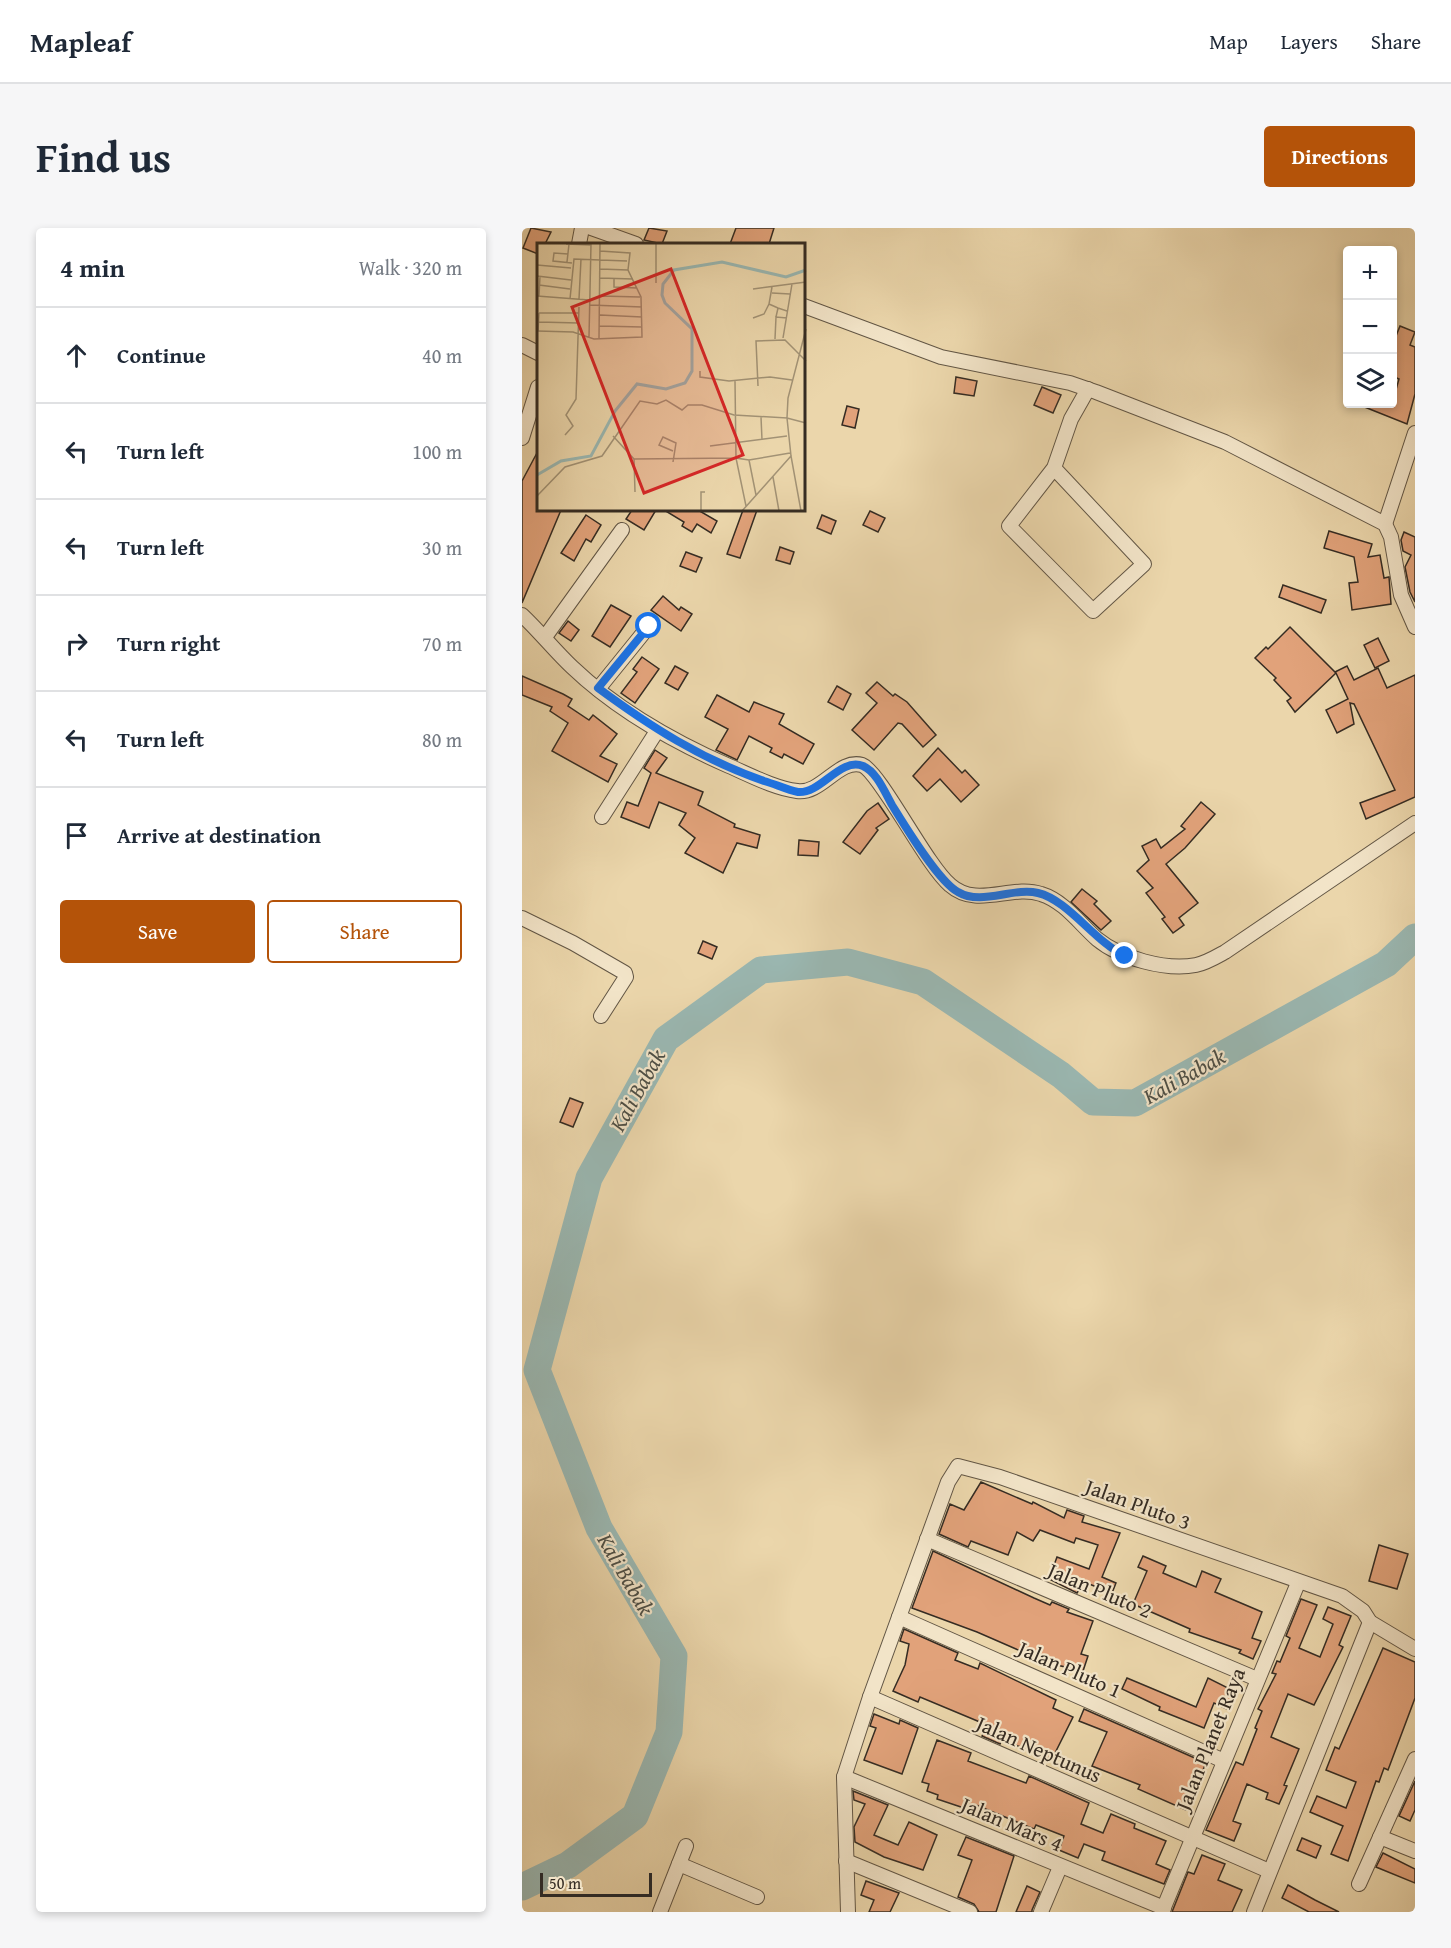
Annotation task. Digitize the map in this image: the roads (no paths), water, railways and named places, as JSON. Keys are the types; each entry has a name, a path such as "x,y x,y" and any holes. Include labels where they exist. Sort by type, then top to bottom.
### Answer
{"street":[{"path":"579,243 582,228"},
{"path":"591,228 633,243"},
{"path":"806,307 941,357 1070,383 1088,389 1225,442 1385,524 1391,537 1401,595 1415,627"},
{"path":"522,345 537,352"},
{"path":"1054,468 1144,564 1093,611 1009,526 1054,468 1071,418 1088,389"},
{"path":"522,438 537,390"},
{"path":"1385,524 1415,433"},
{"path":"545,636 622,530"},
{"path":"522,615 545,636 573,668 657,731 686,747 751,776 798,792 815,788 853,764 861,765 877,778 925,854 947,883 958,892 970,896 1028,891 1042,894 1054,900 1110,949 1125,956 1167,965 1194,966 1225,952 1415,823"},
{"path":"598,688 649,626"},
{"path":"602,817 657,731"},
{"path":"522,918 573,942 625,973 626,977 601,1016"},
{"name":"Jalan Pluto 3","path":"927,1539 954,1469 964,1467 1000,1477 1298,1583 1342,1596 1363,1611 1370,1622 1415,1649"},
{"path":"848,1912 844,1777 927,1539"},
{"name":"Jalan Pluto 2","path":"927,1539 1257,1679"},
{"name":"Jalan Planet Raya","path":"1163,1910 1298,1583"},
{"name":"Jalan Pluto 1","path":"899,1617 1224,1761"},
{"path":"1254,1912 1370,1622"},
{"name":"Jalan Neptunus","path":"870,1697 1191,1839 1269,1871"},
{"path":"1359,1884 1414,1765"},
{"name":"Jalan Mars 4","path":"844,1777 1163,1910"},
{"path":"1380,1837 1415,1851"},
{"path":"660,1912 686,1846"},
{"path":"846,1862 970,1912"},
{"path":"680,1864 757,1897"},
{"path":"1041,1912 1060,1867"}],"waterway":[{"name":"Kali Babak","path":"522,1887 568,1865 635,1816 669,1732 674,1656 599,1528 537,1370 589,1178 666,1039 761,970 848,962 923,982 1061,1075 1093,1102 1135,1103 1386,964 1415,937"}]}
